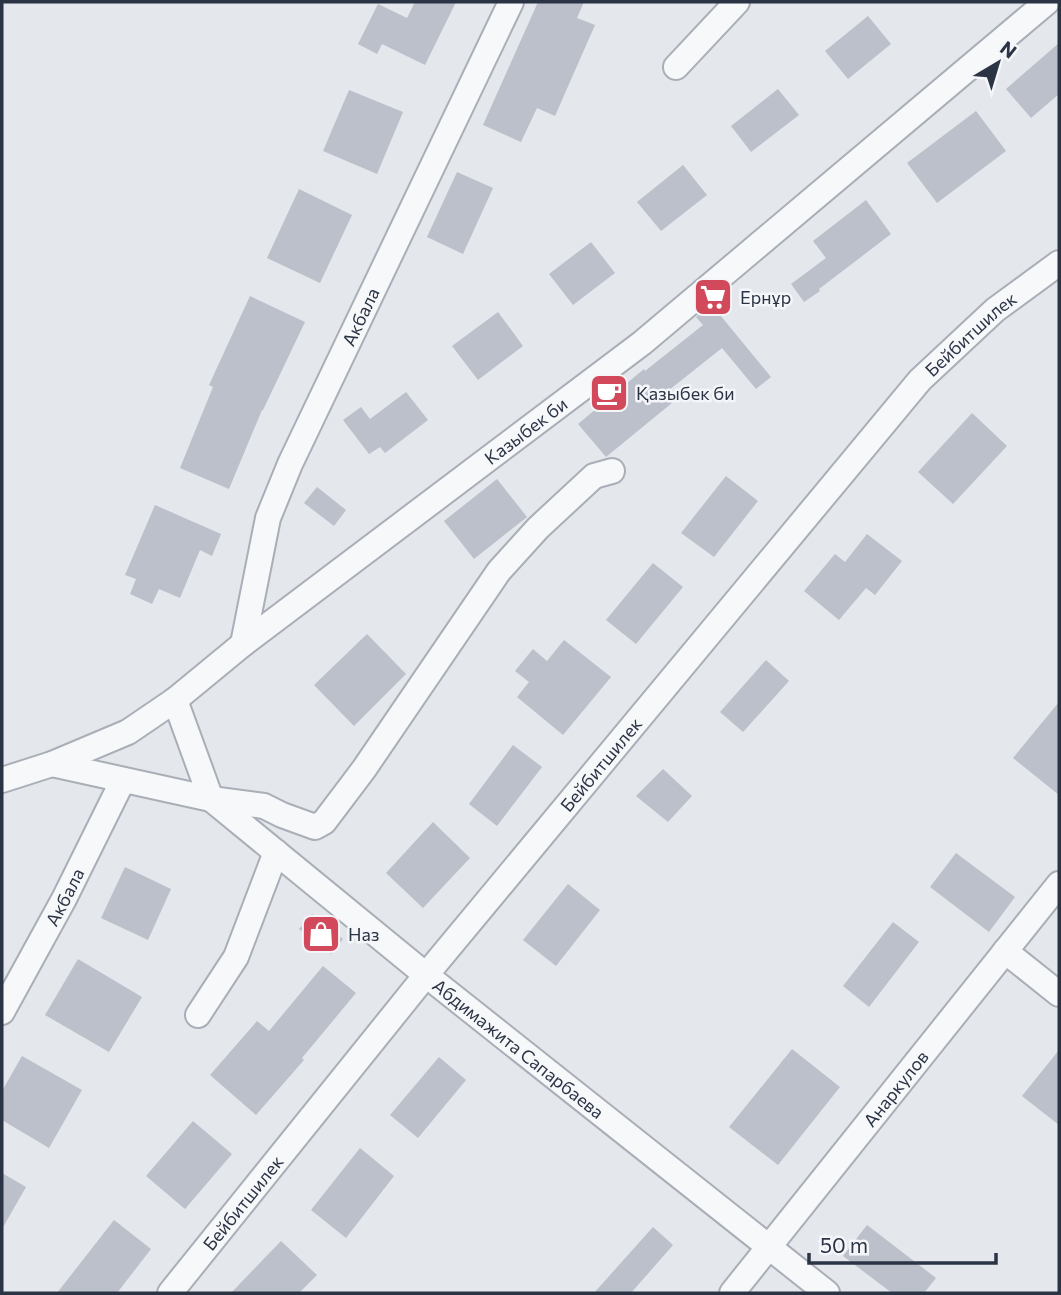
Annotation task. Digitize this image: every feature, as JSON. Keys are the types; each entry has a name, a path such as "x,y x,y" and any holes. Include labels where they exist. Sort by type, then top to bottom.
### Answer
{"street":[{"name":"Акбала","path":"243,644 272,507 296,451 511,2"},
{"path":"676,67 737,2"},
{"name":"Казыбек би","path":"2,780 52,764 128,732 175,700 243,644 642,343 1047,2"},
{"name":"Бейбитшилек","path":"170,1293 426,975 920,380 995,310 1059,263"},
{"path":"52,764 211,799 264,806 315,827 324,822 364,769 499,571 538,528 594,476 612,471"},
{"path":"175,700 211,799"},
{"name":"Акбала","path":"2,1012 64,899 123,780"},
{"name":"Абдимажита Сапарбаева","path":"211,799 426,975 827,1293"},
{"path":"198,1015 236,957 276,852"},
{"name":"Анаркулов","path":"732,1293 1059,884"},
{"path":"1005,951 1059,994"}],"building":[{"path":"415,2 456,2 425,65 382,44 377,54 358,44 378,4 407,18"},
{"path":"538,2 584,2 577,18 595,25 555,116 537,108 521,142 483,125"},
{"path":"868,16 891,44 848,79 825,51"},
{"path":"1059,43 1059,94 1031,118 1006,89"},
{"path":"778,89 799,115 751,152 731,126"},
{"path":"349,90 403,112 377,174 323,151"},
{"path":"976,111 1006,151 937,203 907,163"},
{"path":"683,165 707,195 661,231 637,202"},
{"path":"457,172 493,188 463,254 427,237"},
{"path":"299,189 352,215 320,283 267,258"},
{"path":"866,200 891,234 804,302 791,284 826,258 813,241"},
{"path":"591,242 615,273 573,305 549,274"},
{"path":"250,296 305,322 262,410 229,489 180,468 213,387 209,385"},
{"path":"711,304 771,377 756,389 722,348 664,394 672,403 606,457 578,424 644,369 645,371 703,325 696,317"},
{"path":"498,312 523,346 478,380 452,346"},
{"path":"406,392 428,420 385,453 380,447 369,454 343,420 361,407 370,419"},
{"path":"972,413 1007,446 953,504 918,472"},
{"path":"726,476 758,501 714,557 681,533"},
{"path":"497,479 527,517 474,559 444,521"},
{"path":"317,487 346,510 334,526 304,503"},
{"path":"155,505 221,534 212,556 200,550 180,598 159,589 152,604 130,594 136,579 125,575"},
{"path":"867,534 902,561 875,595 866,588 839,620 804,591 835,554 845,562"},
{"path":"653,563 683,587 636,644 606,620"},
{"path":"367,634 406,674 354,726 314,685"},
{"path":"564,640 611,677 563,735 517,697 529,682 515,671 533,649 547,661"},
{"path":"766,660 789,681 743,732 720,712"},
{"path":"1059,702 1059,795 1013,758"},
{"path":"513,745 542,767 497,826 469,804"},
{"path":"663,769 692,796 668,822 636,796"},
{"path":"433,822 470,858 423,908 386,873"},
{"path":"956,853 1015,897 989,932 930,887"},
{"path":"125,867 171,889 148,940 101,918"},
{"path":"568,884 600,910 556,966 523,940"},
{"name":"Наз","path":"312,914 343,939 331,954 299,929"},
{"path":"893,922 919,942 869,1007 843,986"},
{"path":"78,959 142,997 109,1052 45,1015"},
{"path":"323,966 356,993 302,1058 304,1060 256,1115 210,1075 257,1021 269,1031"},
{"path":"792,1049 840,1087 778,1165 729,1127"},
{"path":"1059,1050 1059,1125 1022,1096"},
{"path":"22,1056 82,1090 49,1148 2,1120 2,1091"},
{"path":"439,1057 466,1080 418,1138 390,1115"},
{"path":"193,1121 232,1154 185,1209 146,1176"},
{"path":"360,1148 394,1176 346,1238 311,1210"},
{"path":"2,1173 26,1187 2,1229"},
{"path":"114,1220 151,1249 117,1293 57,1293"},
{"path":"867,1225 936,1278 924,1293 892,1293 843,1256"},
{"path":"653,1227 673,1245 631,1293 594,1293"},
{"path":"281,1241 317,1275 299,1293 231,1293"}],"place":[{"name":"Ернұр","path":"713,297"},
{"name":"Қазыбек би","path":"609,393"},
{"name":"Наз","path":"321,934"}]}
